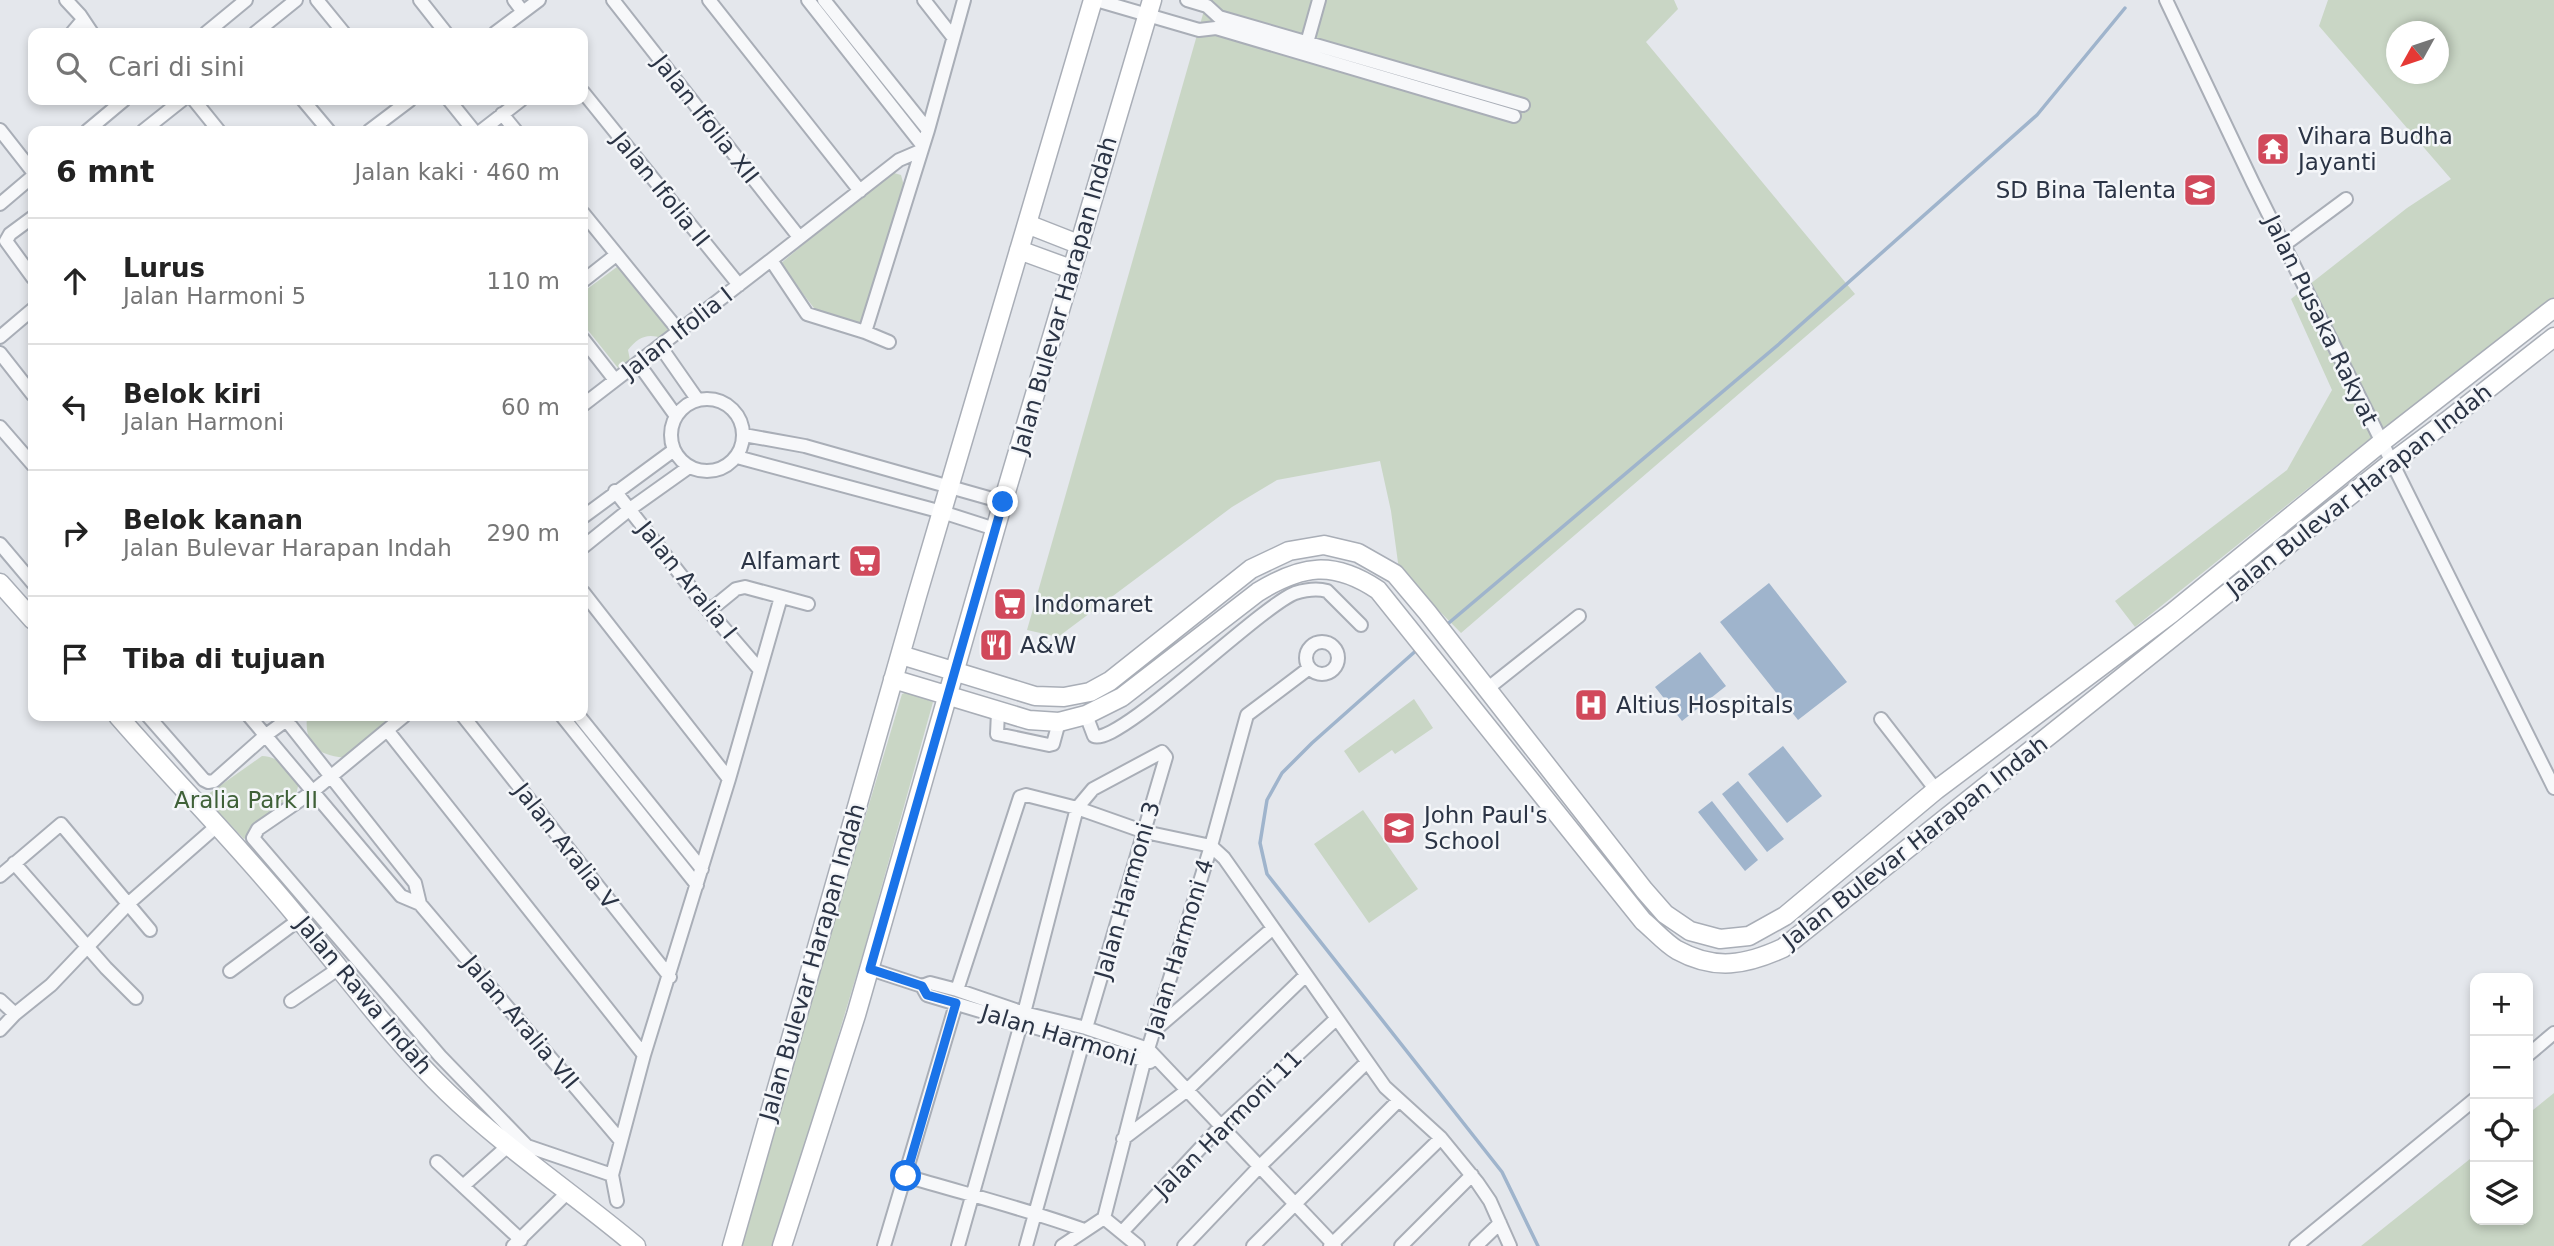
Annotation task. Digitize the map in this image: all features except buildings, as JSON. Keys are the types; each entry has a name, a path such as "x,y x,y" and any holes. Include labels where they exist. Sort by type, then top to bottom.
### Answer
{"street":[{"path":"66,0 89,28"},
{"path":"212,28 246,0"},
{"path":"261,28 296,0"},
{"path":"317,0 340,28"},
{"path":"420,0 442,28"},
{"path":"514,0 523,12"},
{"path":"502,28 538,0"},
{"name":"Jalan Ifolia XII","path":"613,0 799,237"},
{"path":"709,0 860,191"},
{"path":"808,0 922,148"},
{"path":"824,0 928,130"},
{"path":"924,0 953,37"},
{"path":"865,332 928,130 964,0"},
{"path":"1095,0 1150,8 1199,30 1218,23 1524,105"},
{"name":"Jalan Bulevar Harapan Indah","path":"732,1246 949,487 1095,0"},
{"path":"1187,0 1207,6 1218,23"},
{"path":"1306,48 1319,0"},
{"name":"Jalan Pusaka Rakyat","path":"2172,3 2284,245 2554,788"},
{"name":"Jalan Bulevar Harapan Indah","path":"782,1246 870,969 1078,244 1150,8"},
{"path":"76,28 83,20"},
{"path":"1306,48 1514,116"},
{"name":"Jalan Ifolia II","path":"588,98 739,285"},
{"path":"92,126 118,105"},
{"path":"149,126 176,105"},
{"path":"198,105 215,126"},
{"path":"307,105 325,126"},
{"path":"375,126 399,105"},
{"path":"453,105 470,126"},
{"path":"487,126 514,105"},
{"path":"502,114 512,126"},
{"path":"0,130 28,167"},
{"name":"Jalan Ifolia I","path":"588,401 899,160 922,148"},
{"path":"0,204 28,179"},
{"path":"2284,245 2346,199"},
{"path":"28,220 10,234 6,241 28,271"},
{"path":"588,220 679,331"},
{"path":"1027,224 1078,244"},
{"path":"1019,250 1071,269"},
{"path":"588,277 616,255"},
{"path":"771,260 807,314 889,342"},
{"name":"Jalan Bulevar Harapan Indah","path":"901,655 1035,696 1064,697 1090,692 1110,681 1251,569 1289,551 1324,545 1358,553 1395,574 1665,914 1690,931 1720,939 1749,936 1785,916 1936,790 2172,613 2382,442 2554,308"},
{"path":"0,337 28,313"},
{"name":"Jalan Bulevar Harapan Indah","path":"894,679 998,712 1029,720 1059,722 1086,715 1122,697 1280,578 1303,570 1327,568 1363,580 1378,590 1643,921 1676,950 1710,963 1736,964 1759,959 1783,948 2392,461 2554,337"},
{"path":"588,345 615,380"},
{"path":"660,346 697,399"},
{"path":"0,353 28,389"},
{"path":"638,363 676,416"},
{"path":"710,398 723,402 734,410 741,422 744,435 737,457 727,466 715,471 689,467 674,450 671,439 671,427 676,416 685,405 697,399 710,398"},
{"path":"0,427 28,460"},
{"path":"744,435 804,446 1003,502"},
{"path":"588,513 674,450"},
{"path":"737,457 942,512 995,529"},
{"path":"588,543 689,467"},
{"name":"Jalan Aralia I","path":"615,491 709,611 759,669"},
{"path":"0,544 28,577"},
{"path":"1323,589 1327,568"},
{"path":"0,583 28,614"},
{"path":"709,611 736,589 745,587 808,604"},
{"path":"1086,715 1094,736 1099,738 1136,717 1270,608 1298,592 1323,589 1334,596 1361,625"},
{"path":"1258,592 1270,608"},
{"path":"617,1201 612,1175 644,1055 670,977 781,597"},
{"path":"588,598 729,779"},
{"path":"1487,689 1579,616"},
{"name":"Jalan Harmoni 4","path":"1104,1218 1146,1055 1211,846 1247,715 1308,668"},
{"path":"1122,697 1136,717"},
{"path":"1881,719 1936,790"},
{"name":"Jalan Rawa Indah","path":"123,721 300,919 338,969 444,1090 636,1246"},
{"path":"152,721 208,782 214,781 283,721"},
{"name":"Jalan Aralia VII","path":"253,721 401,896 420,904 621,1140"},
{"name":"Jalan Aralia VII","path":"291,721 331,777 415,883 420,904"},
{"path":"398,721 312,792 258,829 253,838 440,1056 527,1146 612,1175"},
{"name":"Jalan Aralia V","path":"467,721 670,977"},
{"path":"566,721 697,885"},
{"path":"583,721 702,869"},
{"path":"387,730 644,1055"},
{"path":"1515,760 1531,747"},
{"name":"Jalan Harmoni 3","path":"1026,1246 1166,757 1164,752 1093,789 1077,808"},
{"path":"957,990 1018,798 1026,795 1077,808 1145,832 1211,846 1224,858 1385,1087 1441,1138 1472,1175 1490,1201 1510,1246"},
{"path":"958,1246 1022,1019 1077,808"},
{"path":"0,876 61,824 150,930"},
{"path":"0,1030 51,985 129,903 218,825"},
{"path":"14,863 106,968 136,998"},
{"path":"1621,894 1637,882"},
{"path":"230,971 300,919"},
{"path":"1155,1030 1272,929"},
{"path":"291,1001 338,969"},
{"name":"Jalan Harmoni","path":"870,969 922,986 927,995 1085,1035 1146,1055 1161,1063 1186,1091"},
{"path":"1123,1139 1186,1091 1305,976"},
{"name":"Jalan Harmoni","path":"922,986 930,982 957,990 1022,1019"},
{"path":"0,1000 16,1014"},
{"path":"884,1246 956,1003"},
{"name":"Jalan Harmoni 11","path":"1123,1231 1221,1126 1336,1019"},
{"path":"2533,1051 2554,1033"},
{"path":"1184,1246 1260,1166 1367,1062"},
{"path":"1186,1091 1333,1245 1441,1138"},
{"path":"1253,1246 1398,1101"},
{"path":"2295,1246 2470,1103"},
{"path":"463,1186 509,1145"},
{"path":"438,1162 517,1243 568,1192"},
{"path":"1401,1246 1472,1175"},
{"path":"906,1176 1036,1212 1084,1230"},
{"path":"1062,1246 1104,1218 1138,1246"},
{"path":"1476,1246 1500,1223"}],"green space":[{"path":"1207,0 1674,0 1678,9 1646,42 1855,294 1461,633 1399,570 1391,511 1380,461 1277,480 1232,507 1058,637 1027,630"},
{"path":"2328,0 2554,0 2554,315 2372,437 2135,627 2115,601 2287,470 2332,390 2291,299 2407,208 2451,179 2319,26"},
{"path":"894,173 901,175 904,186 860,326 817,312 780,264"},
{"path":"621,264 674,329 662,338 647,336 639,339 628,350 630,360 618,368 588,330 588,288"},
{"path":"907,692 933,702 864,950 775,1246 740,1246 780,1102 902,694"},
{"path":"1414,699 1433,728 1395,754 1392,750 1359,773 1344,751"},
{"path":"307,721 390,721 348,758 321,752 311,742"},
{"name":"Aralia Park II","path":"262,756 278,761 299,782 296,795 244,839 204,797"},
{"path":"1363,810 1418,889 1369,923 1314,844"},
{"path":"2554,1093 2554,1246 2361,1246 2470,1159 2470,1225 2533,1225 2533,1110"}],"water":[{"path":"1769,583 1847,682 1798,720 1720,622"},
{"path":"1700,652 1726,686 1682,721 1655,687"},
{"path":"1783,746 1822,796 1787,823 1748,774"},
{"path":"1738,781 1784,839 1767,852 1722,794"},
{"path":"1712,801 1758,860 1745,871 1698,812"}],"waterway":[{"path":"1444,627 1779,344 2037,115 2125,8"},
{"path":"1419,648 1282,773 1267,800 1260,843 1267,874 1502,1172 1538,1246"}],"place":[{"name":"Vihara Budha Jayanti","path":"2273,149"},
{"name":"SD Bina Talenta","path":"2200,190"},
{"name":"Alfamart","path":"865,561"},
{"name":"Indomaret","path":"1010,604"},
{"name":"A&W","path":"996,645"},
{"name":"Altius Hospitals","path":"1591,705"},
{"name":"John Paul's School","path":"1399,828"}],"route":[{"path":"906,1176 956,1003 927,995 922,986 870,969 1003,502"}]}
